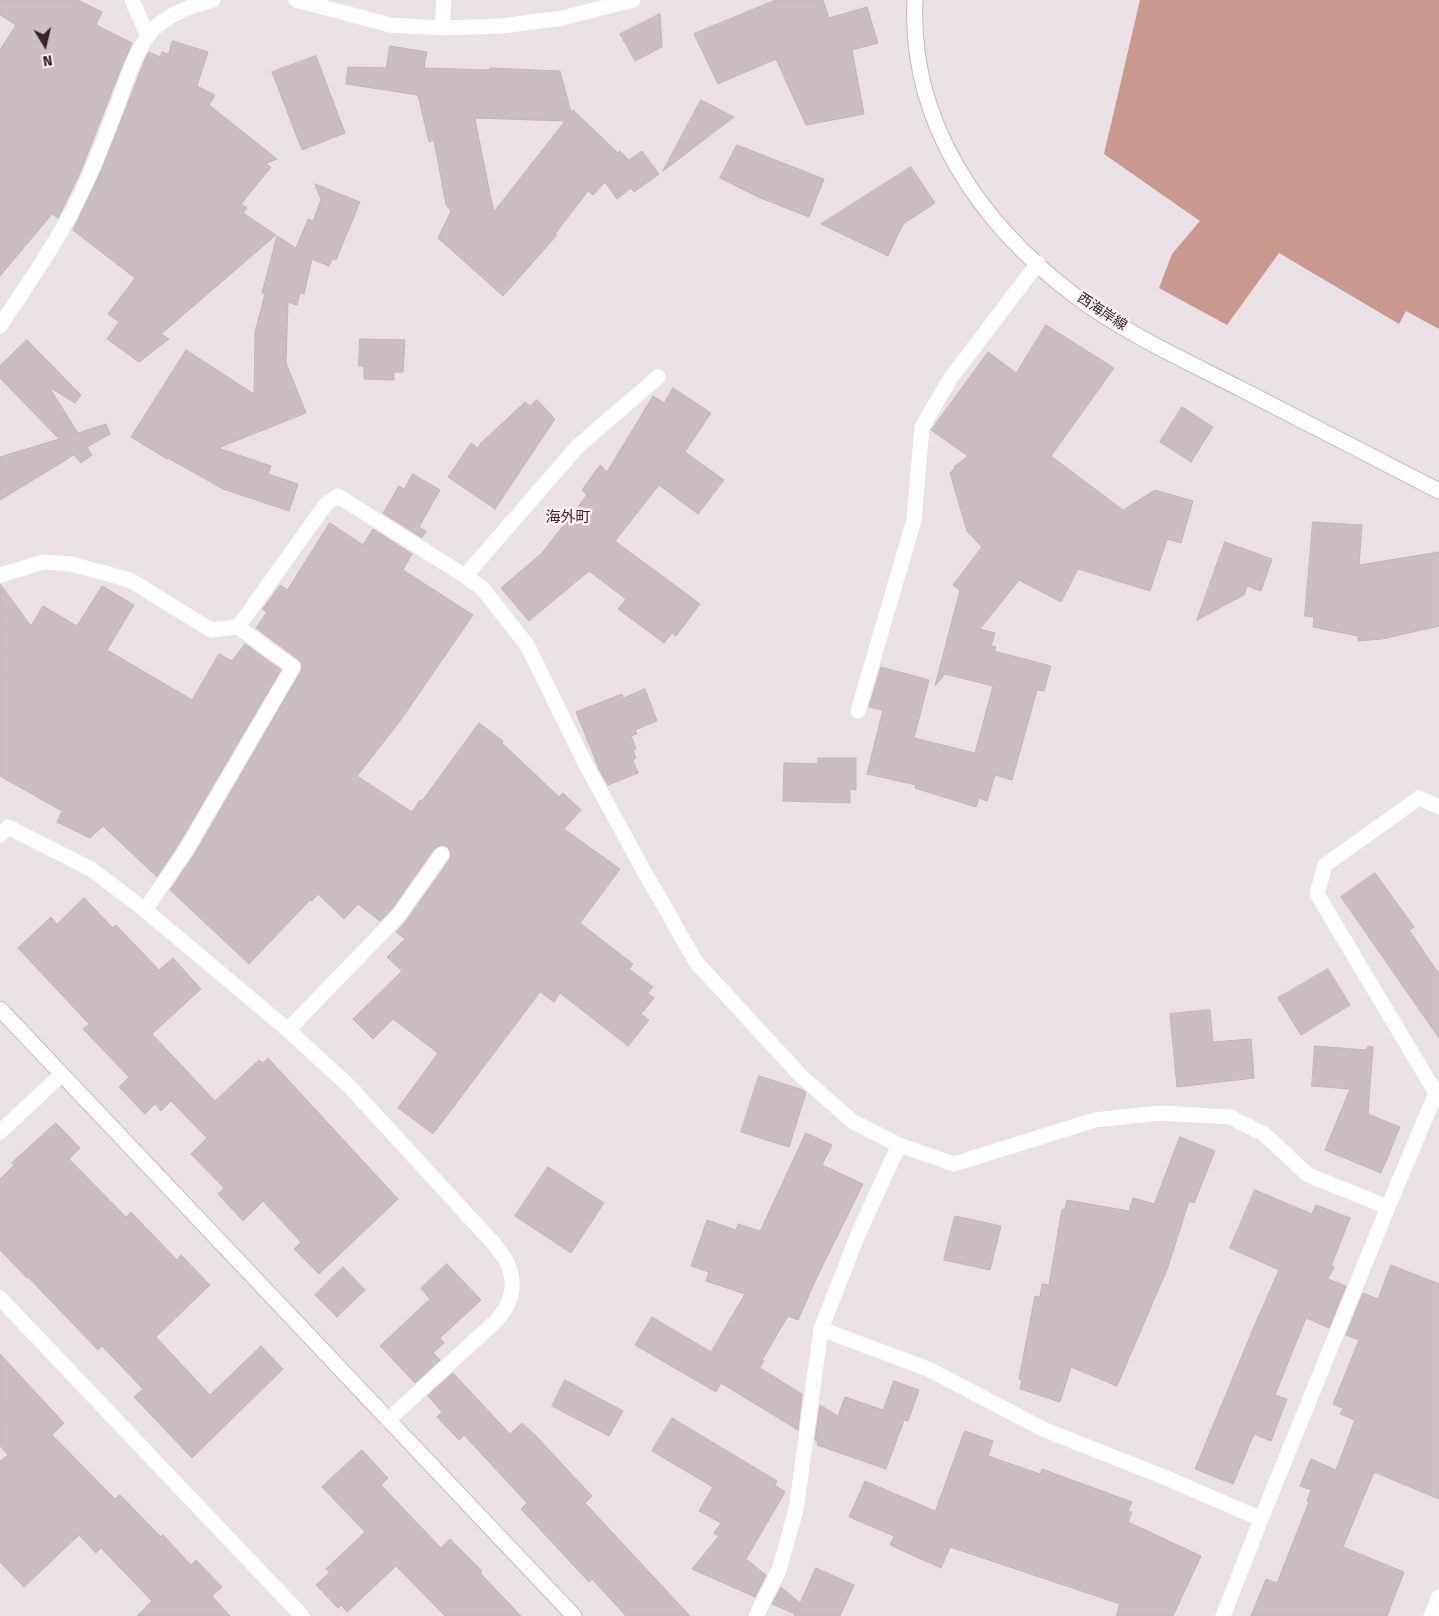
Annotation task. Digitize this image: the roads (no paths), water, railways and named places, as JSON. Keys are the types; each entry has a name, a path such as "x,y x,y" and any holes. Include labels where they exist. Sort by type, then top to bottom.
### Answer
{"street":[{"path":"132,0 148,36"},
{"path":"0,326 46,256 78,201 105,138 133,63 148,36 158,26 187,7 213,0"},
{"path":"296,0 390,25 442,28 502,26 562,18 633,0"},
{"path":"442,28 444,0"},
{"name":"西海岸線","path":"915,0 916,48 921,77 937,129 966,184 1008,236 1074,295 1124,327 1439,491"},
{"path":"858,711 914,520 922,427 950,379 1038,264"},
{"path":"466,576 578,446 658,377"},
{"path":"238,627 326,504 338,496 482,588 527,645 586,763 640,864 696,962 800,1075 852,1121 899,1145 954,1164 1095,1120 1160,1113 1230,1117 1264,1134 1308,1175 1388,1207"},
{"path":"0,575 44,562 72,564 130,580 210,630 238,627 293,668 186,850 146,910"},
{"path":"1223,1616 1436,1093 1317,894 1325,865 1419,798 1439,807"},
{"path":"0,835 8,827 91,869 146,910 288,1030 350,1088 495,1245 508,1264 512,1295 507,1309 388,1420"},
{"path":"288,1030 398,916 442,854"},
{"path":"0,1009 574,1616"},
{"path":"0,1132 61,1074"},
{"path":"756,1616 779,1570 796,1510 821,1329 859,1232 899,1145"},
{"path":"0,1298 302,1616"},
{"path":"821,1329 928,1369 1045,1430 1164,1477 1261,1519"},
{"path":"1431,1616 1439,1597"}],"district":[{"name":"海外町","path":"568,518"}]}
